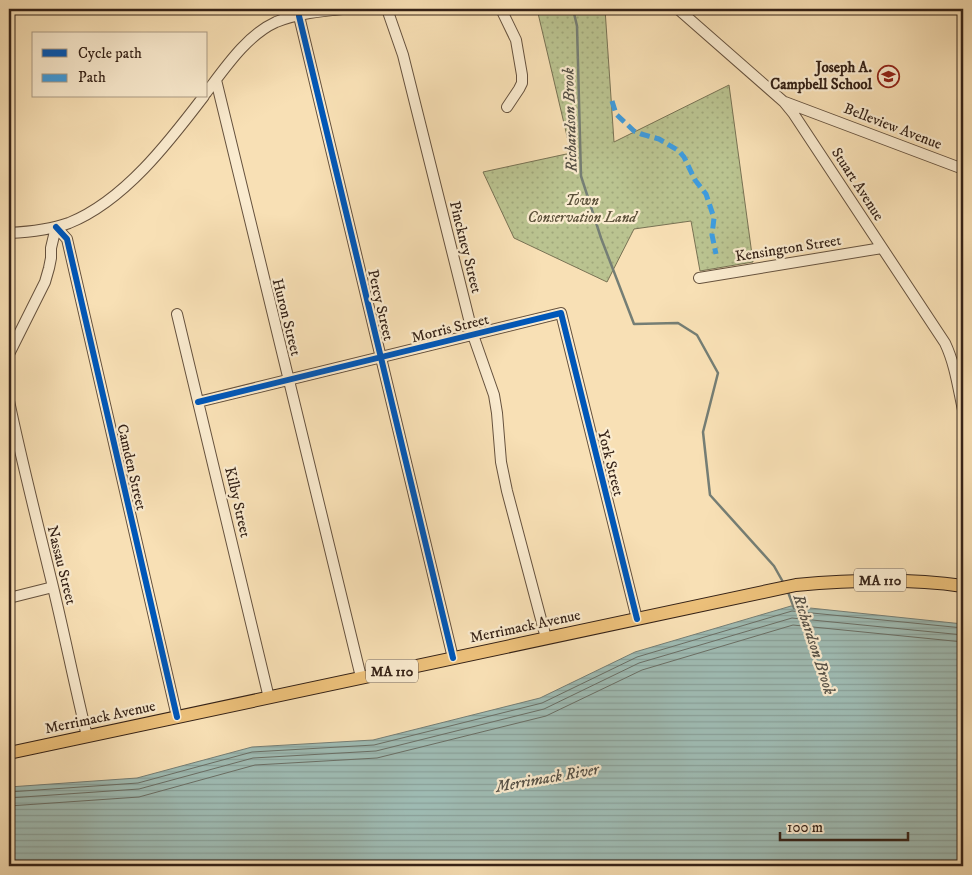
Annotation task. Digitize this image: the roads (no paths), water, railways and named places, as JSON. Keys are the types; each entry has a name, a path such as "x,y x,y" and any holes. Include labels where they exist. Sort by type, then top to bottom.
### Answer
{"main road":[{"name":"Merrimack Avenue","path":"9,753 774,589 842,582 892,580 963,586"}],"street":[{"path":"208,90 241,49 274,23 299,16 344,9"},
{"name":"Pinckney Street","path":"388,9 403,55 473,335 494,395 501,462 507,491 546,638"},
{"path":"501,9 516,40 522,75 522,83 519,90 507,107"},
{"name":"Stuart Avenue","path":"678,9 784,102 794,113 945,343 959,370 963,410"},
{"name":"Percy Street","path":"299,16 453,658"},
{"name":"Huron Street","path":"216,80 361,678"},
{"path":"9,233 56,227 70,222 95,208 122,189 150,162 202,98"},
{"name":"Belleview Avenue","path":"784,102 963,169"},
{"path":"9,354 45,282 56,227"},
{"name":"Camden Street","path":"56,227 67,239 177,717"},
{"name":"Kensington Street","path":"699,278 882,248"},
{"name":"Morris Street","path":"198,402 561,313"},
{"name":"York Street","path":"561,313 637,619"},
{"name":"Kilby Street","path":"177,314 269,698"},
{"name":"Nassau Street","path":"9,401 87,736"},
{"path":"9,598 53,587"}],"water":[{"name":"Merrimack River","path":"791,606 963,624 963,866 9,866 9,787 137,778 252,747 373,740 540,698 635,652"}],"waterway":[{"name":"Richardson Brook","path":"573,9 577,26 581,176 601,238 634,324 678,323 697,335 718,373 703,432 710,495 774,566 783,582"},
{"name":"Richardson Brook","path":"788,592 794,608"}],"place":[{"name":"Joseph A. Campbell School","path":"888,76"}],"park label":[{"name":"Town Conservation Land","path":"582,208"}]}
